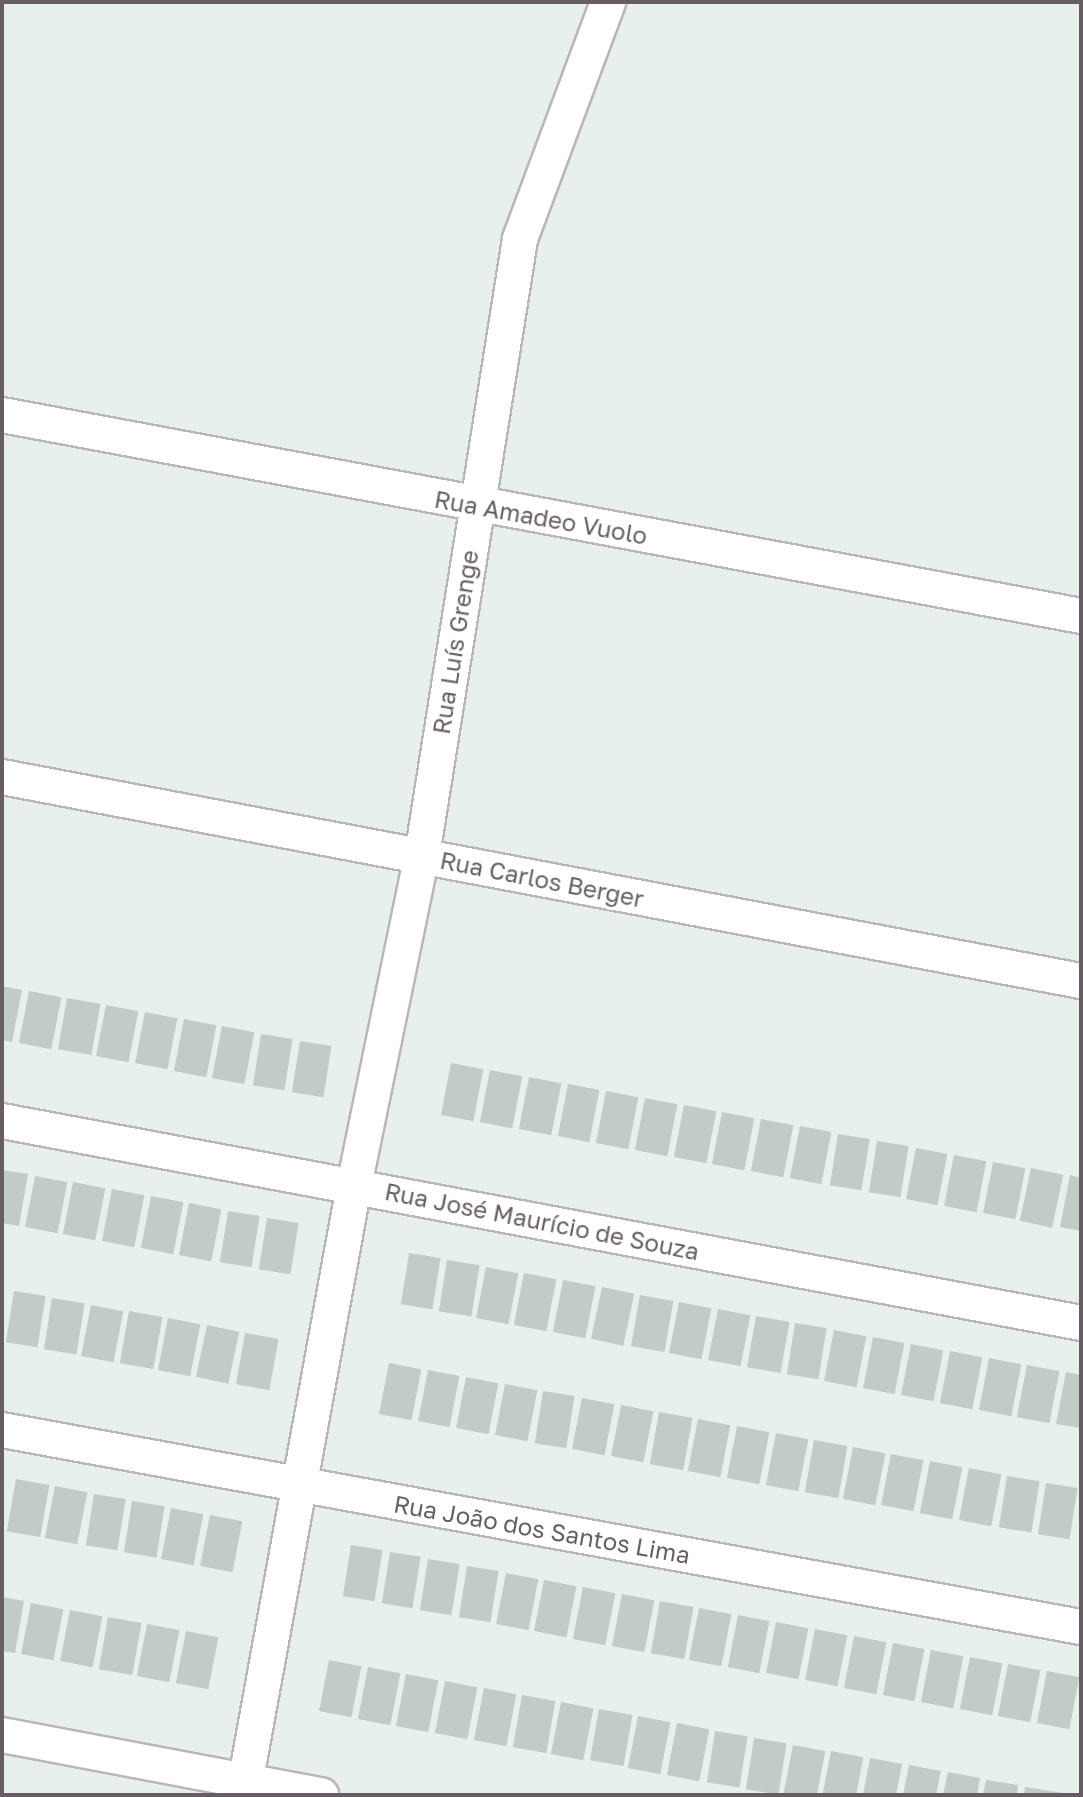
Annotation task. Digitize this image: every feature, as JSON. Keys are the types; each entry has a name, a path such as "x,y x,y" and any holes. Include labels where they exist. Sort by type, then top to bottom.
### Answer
{"street":[{"name":"Rua Luís Grenge","path":"245,1788 354,1186 422,856 520,239 608,2"},
{"name":"Rua Amadeo Vuolo","path":"2,415 1081,616"},
{"name":"Rua Carlos Berger","path":"2,777 1081,981"},
{"name":"Rua José Maurício de Souza","path":"2,1121 1081,1323"},
{"name":"Rua João dos Santos Lima","path":"2,1430 1081,1627"},
{"path":"2,1735 245,1788 321,1795"}],"building":[{"path":"2,986 22,990 12,1042 2,1040"},
{"path":"29,991 61,997 51,1049 19,1043"},
{"path":"67,998 100,1004 91,1055 58,1049"},
{"path":"106,1005 138,1011 128,1062 96,1056"},
{"path":"145,1012 177,1018 167,1069 135,1063"},
{"path":"184,1019 216,1025 206,1077 174,1071"},
{"path":"222,1026 254,1032 244,1084 212,1078"},
{"path":"261,1034 293,1039 284,1090 253,1085"},
{"path":"300,1041 332,1046 323,1097 292,1092"},
{"path":"451,1063 483,1069 473,1121 441,1115"},
{"path":"490,1070 522,1076 512,1128 480,1122"},
{"path":"529,1077 561,1083 551,1135 519,1129"},
{"path":"568,1084 599,1090 589,1142 558,1136"},
{"path":"606,1091 638,1097 628,1149 596,1143"},
{"path":"645,1098 677,1104 667,1156 635,1150"},
{"path":"684,1105 716,1111 706,1163 674,1157"},
{"path":"722,1112 754,1118 744,1170 712,1164"},
{"path":"761,1119 793,1125 783,1177 751,1171"},
{"path":"800,1126 831,1132 821,1184 790,1178"},
{"path":"838,1134 870,1139 861,1190 830,1185"},
{"path":"877,1141 909,1146 900,1197 869,1192"},
{"path":"916,1148 947,1154 937,1205 906,1199"},
{"path":"954,1155 986,1161 976,1212 944,1206"},
{"path":"993,1162 1025,1168 1015,1219 983,1213"},
{"path":"1031,1168 1063,1175 1052,1228 1020,1221"},
{"path":"2,1170 28,1174 19,1226 2,1223"},
{"path":"1070,1175 1081,1178 1081,1231 1060,1227"},
{"path":"35,1176 67,1182 57,1233 25,1227"},
{"path":"73,1182 105,1188 95,1240 63,1234"},
{"path":"112,1189 144,1195 134,1247 102,1241"},
{"path":"151,1196 183,1202 173,1254 141,1248"},
{"path":"189,1203 221,1209 211,1261 179,1255"},
{"path":"228,1211 260,1216 251,1267 220,1262"},
{"path":"267,1218 299,1223 290,1274 259,1269"},
{"path":"409,1253 441,1258 432,1309 401,1304"},
{"path":"447,1260 480,1265 471,1317 439,1311"},
{"path":"486,1267 518,1273 508,1324 476,1318"},
{"path":"524,1273 556,1279 546,1331 514,1325"},
{"path":"563,1280 595,1286 585,1338 553,1332"},
{"path":"602,1287 634,1294 623,1346 591,1339"},
{"path":"14,1291 46,1296 37,1347 6,1342"},
{"path":"640,1295 673,1301 664,1352 631,1346"},
{"path":"52,1298 85,1303 76,1355 44,1349"},
{"path":"679,1302 711,1308 701,1359 669,1353"},
{"path":"91,1305 123,1311 113,1362 81,1356"},
{"path":"718,1309 750,1315 740,1366 708,1360"},
{"path":"129,1311 162,1317 153,1369 120,1363"},
{"path":"756,1316 789,1322 780,1373 747,1367"},
{"path":"168,1318 200,1324 190,1376 158,1370"},
{"path":"795,1323 827,1328 818,1379 787,1374"},
{"path":"207,1325 239,1332 228,1384 196,1377"},
{"path":"834,1330 866,1336 856,1387 824,1381"},
{"path":"245,1333 278,1339 269,1390 236,1384"},
{"path":"873,1337 904,1343 894,1394 863,1388"},
{"path":"911,1344 943,1350 933,1401 901,1395"},
{"path":"950,1351 982,1357 972,1409 940,1403"},
{"path":"989,1358 1021,1364 1011,1416 979,1410"},
{"path":"389,1363 421,1369 411,1420 379,1414"},
{"path":"1027,1365 1059,1371 1049,1423 1017,1417"},
{"path":"428,1370 459,1376 449,1427 418,1421"},
{"path":"1066,1372 1081,1375 1081,1428 1056,1424"},
{"path":"466,1377 498,1383 488,1434 456,1428"},
{"path":"505,1384 537,1390 527,1441 495,1435"},
{"path":"543,1391 575,1396 566,1448 535,1443"},
{"path":"582,1398 614,1404 604,1455 572,1449"},
{"path":"621,1405 653,1411 643,1462 611,1456"},
{"path":"659,1412 692,1418 683,1470 650,1464"},
{"path":"698,1419 730,1425 720,1477 688,1471"},
{"path":"737,1426 769,1432 759,1484 727,1478"},
{"path":"776,1433 808,1439 798,1491 766,1485"},
{"path":"814,1440 847,1446 838,1498 805,1492"},
{"path":"853,1447 885,1453 875,1505 843,1499"},
{"path":"891,1454 923,1460 913,1511 881,1505"},
{"path":"930,1461 962,1467 952,1519 920,1513"},
{"path":"969,1468 1001,1474 991,1526 959,1520"},
{"path":"1007,1476 1040,1481 1031,1533 999,1527"},
{"path":"16,1479 49,1485 40,1537 7,1531"},
{"path":"1046,1483 1078,1488 1069,1539 1038,1534"},
{"path":"55,1486 87,1492 77,1544 45,1538"},
{"path":"94,1494 126,1499 117,1550 86,1545"},
{"path":"132,1501 165,1506 156,1558 124,1552"},
{"path":"171,1508 203,1514 193,1565 161,1559"},
{"path":"210,1515 242,1521 232,1572 200,1566"},
{"path":"351,1545 383,1550 374,1601 343,1596"},
{"path":"390,1552 421,1557 412,1608 382,1603"},
{"path":"428,1559 460,1564 451,1615 420,1610"},
{"path":"467,1566 499,1571 490,1622 459,1617"},
{"path":"506,1573 538,1579 528,1630 496,1624"},
{"path":"544,1580 576,1586 566,1637 534,1631"},
{"path":"583,1587 615,1593 605,1645 573,1639"},
{"path":"622,1594 654,1600 644,1652 612,1646"},
{"path":"2,1597 24,1601 15,1653 2,1651"},
{"path":"660,1601 693,1607 684,1659 651,1653"},
{"path":"31,1603 63,1609 53,1660 21,1654"},
{"path":"699,1608 731,1614 721,1666 689,1660"},
{"path":"70,1610 102,1616 92,1667 60,1661"},
{"path":"738,1615 769,1621 759,1673 728,1667"},
{"path":"108,1617 141,1623 132,1675 99,1669"},
{"path":"776,1622 808,1628 798,1679 766,1673"},
{"path":"147,1624 179,1630 169,1682 137,1676"},
{"path":"815,1629 847,1635 837,1686 805,1680"},
{"path":"186,1631 218,1637 208,1689 176,1683"},
{"path":"854,1636 886,1642 876,1694 844,1688"},
{"path":"893,1643 924,1649 914,1701 883,1695"},
{"path":"931,1650 963,1656 953,1708 921,1702"},
{"path":"970,1657 1002,1663 992,1715 960,1709"},
{"path":"329,1660 361,1666 351,1717 319,1711"},
{"path":"1008,1664 1040,1670 1030,1722 998,1716"},
{"path":"368,1667 400,1673 390,1725 358,1719"},
{"path":"1047,1671 1079,1677 1069,1729 1037,1723"},
{"path":"406,1674 438,1680 428,1732 396,1726"},
{"path":"445,1681 477,1687 467,1739 435,1733"},
{"path":"484,1688 516,1694 506,1746 474,1740"},
{"path":"522,1695 555,1701 546,1753 513,1747"},
{"path":"561,1702 593,1708 583,1760 551,1754"},
{"path":"599,1709 632,1715 623,1766 590,1760"},
{"path":"638,1716 670,1722 660,1774 628,1768"},
{"path":"677,1723 709,1729 699,1781 667,1775"},
{"path":"715,1731 748,1736 739,1788 707,1782"},
{"path":"754,1738 787,1743 778,1795 746,1789"},
{"path":"793,1745 825,1751 817,1795 783,1795"},
{"path":"831,1751 863,1757 856,1795 822,1795"},
{"path":"870,1758 902,1764 896,1795 863,1795"},
{"path":"909,1765 941,1771 936,1795 903,1795"},
{"path":"948,1772 980,1778 977,1795 943,1795"},
{"path":"986,1780 1018,1785 1017,1795 983,1795"},
{"path":"1025,1787 1063,1793 1063,1795 1024,1795"}]}
